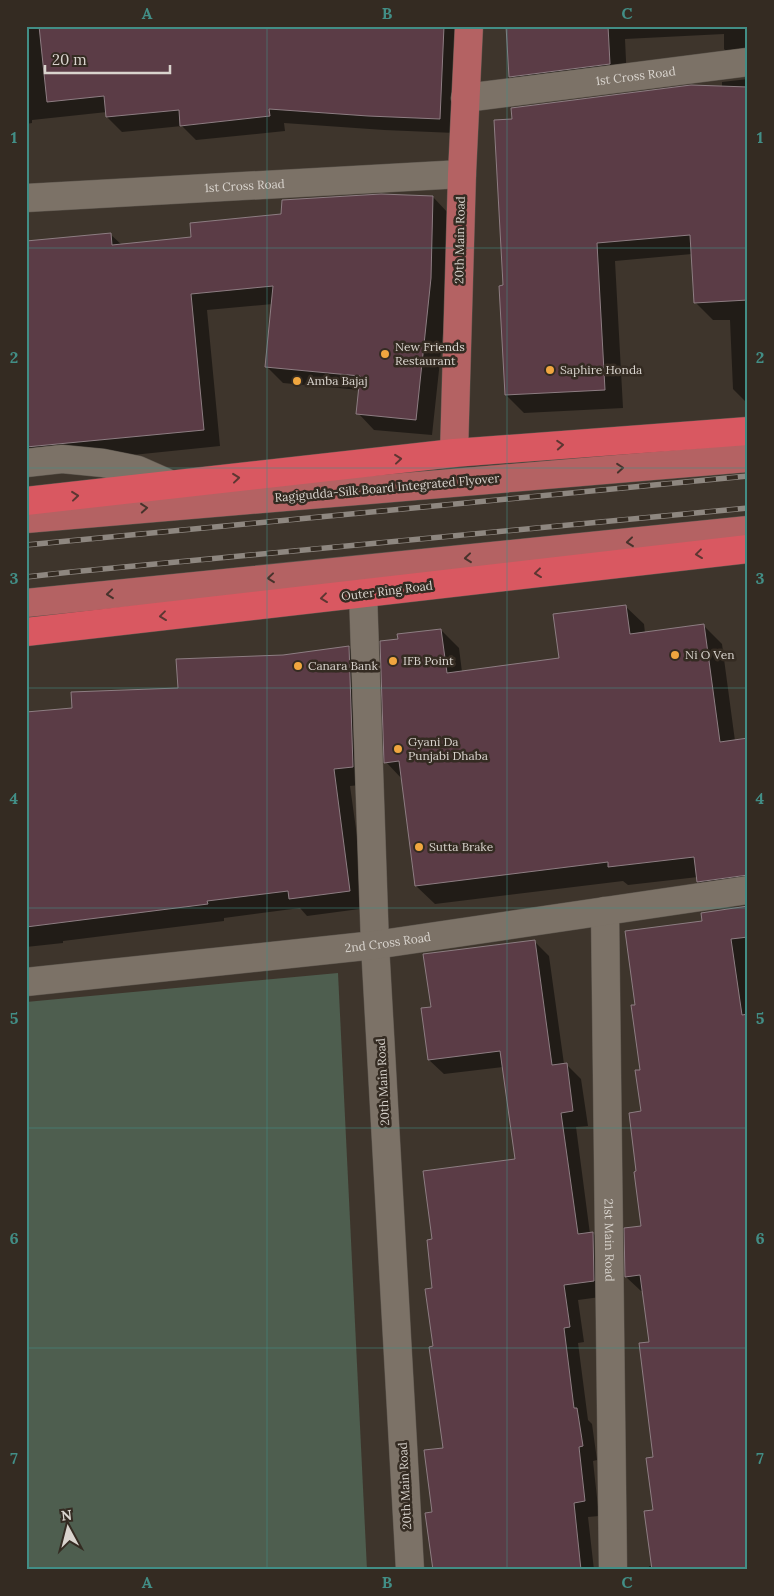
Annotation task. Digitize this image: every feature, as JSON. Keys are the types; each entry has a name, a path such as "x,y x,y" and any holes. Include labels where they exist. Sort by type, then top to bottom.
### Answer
{"highway":[{"path":"26,501 454,453 748,431"},
{"name":"Outer Ring Road","path":"26,632 748,549"}],"main road":[{"name":"20th Main Road","path":"454,453 462,174 469,26"},
{"name":"Ragigudda-Silk Board Integrated Flyover","path":"26,519 748,458"},
{"path":"26,603 748,530"}],"street":[{"name":"1st Cross Road","path":"466,98 748,62"},
{"name":"1st Cross Road","path":"26,198 462,174"},
{"path":"26,463 62,459 103,464 138,470 172,485"},
{"name":"20th Main Road","path":"364,593 375,945 410,1570"},
{"name":"2nd Cross Road","path":"26,982 375,945 748,890"},
{"name":"21st Main Road","path":"605,911 612,1570"}],"green space":[{"path":"338,973 367,1570 26,1570 26,1002"}],"building":[{"path":"39,26 444,26 440,119 269,109 270,116 180,126 179,110 106,117 104,96 47,102"},
{"path":"506,26 608,26 610,64 509,77"},
{"path":"691,85 748,87 748,300 694,303 690,235 597,243 605,390 505,395 499,286 503,285 494,120 512,119 511,108"},
{"path":"381,194 433,196 431,278 416,420 356,414 360,376 265,367 273,286 191,294 204,430 26,447 26,241 111,233 112,245 191,237 190,223 281,214 282,200"},
{"path":"626,605 630,634 704,624 720,742 748,738 748,875 697,882 694,857 608,867 608,862 415,886 399,761 384,763 380,641 398,639 397,634 441,629 447,673 559,658 553,614"},
{"path":"349,646 353,767 334,769 350,891 289,899 288,891 207,901 208,904 26,927 26,712 72,708 71,692 178,688 176,659 283,655"},
{"path":"748,906 748,937 731,939 742,1015 748,1014 748,1570 652,1570 644,1511 653,1510 646,1458 653,1457 639,1343 649,1342 640,1275 625,1277 624,1228 641,1226 629,1113 641,1111 635,1070 640,1070 631,1005 635,1005 625,931 702,921 701,913"},
{"path":"535,940 552,1065 567,1063 573,1111 561,1113 578,1234 593,1232 594,1281 564,1285 570,1327 564,1328 574,1408 577,1408 583,1446 579,1447 585,1501 574,1503 581,1570 433,1570 425,1513 432,1512 424,1450 443,1448 429,1347 433,1346 425,1289 432,1288 427,1240 432,1239 423,1171 515,1159 500,1051 428,1060 421,1008 431,1007 423,954"}],"railway":[{"path":"26,545 748,476"},
{"path":"26,577 748,508"}],"place":[{"name":"New Friends Restaurant","path":"385,354"},
{"name":"Saphire Honda","path":"550,370"},
{"name":"Amba Bajaj","path":"297,381"},
{"name":"Ni O Ven","path":"675,655"},
{"name":"IFB Point","path":"393,661"},
{"name":"Canara Bank","path":"298,666"},
{"name":"Gyani Da Punjabi Dhaba","path":"398,749"},
{"name":"Sutta Brake","path":"419,847"}]}
